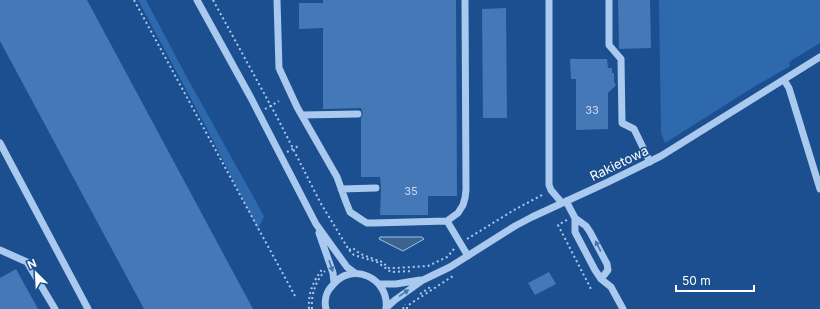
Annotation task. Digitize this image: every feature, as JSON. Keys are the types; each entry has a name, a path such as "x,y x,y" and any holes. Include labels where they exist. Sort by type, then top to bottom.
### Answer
{"street":[{"path":"197,0 281,155 316,224 334,274 334,282"},
{"path":"277,0 278,68 302,115 337,177 350,212 367,223 447,221 458,212 463,205 466,190 466,0"},
{"path":"549,0 549,185 551,190 564,202 575,218 586,226 590,232 607,264 608,270 601,279"},
{"path":"609,0 610,45 621,59 622,124 634,129 650,162"},
{"name":"Rakietowa","path":"386,308 423,280 450,267 515,226 650,162 820,57"},
{"path":"784,80 789,88 820,189"},
{"path":"302,115 358,114"},
{"path":"0,143 88,309"},
{"path":"341,189 376,188"},
{"path":"575,218 575,232 595,270 601,279 611,287 623,309"},
{"path":"447,221 468,256"},
{"path":"316,224 347,267 354,273"},
{"path":"0,250 27,262 55,309"},
{"path":"326,309 326,297 334,282 347,274 354,273 368,276 379,284 385,295 386,308"},
{"name":"Rakietowa","path":"379,284 396,284 423,280"}],"path":[{"path":"134,0 295,296"},
{"path":"214,0 271,106 320,202 349,250 354,255 377,262 391,272"},
{"path":"258,112 280,101"},
{"path":"281,155 300,145"},
{"path":"349,250 353,248 363,255 382,262 389,268 428,266 447,258 456,246 514,210 551,190"},
{"path":"558,225 591,289"},
{"path":"309,309 310,293 313,283 324,266"},
{"path":"312,309 312,298 316,284 328,268"},
{"path":"407,309 410,304 454,276"},
{"path":"403,309 404,304"}],"shaded area":[{"path":"138,0 146,0 264,216 258,229 206,127"},
{"path":"659,0 820,0 820,43 789,62 790,66 665,143 661,133"},
{"path":"380,237 422,237 424,239 403,251 379,239"}],"building":[{"path":"0,0 87,0 253,309 144,309 0,41"},
{"path":"323,0 456,0 457,196 428,196 428,215 380,215 380,177 361,177 361,118 363,114 361,108 323,109 323,28 299,29 299,3 323,3"},
{"path":"618,0 650,0 651,48 619,49"},
{"path":"506,8 507,118 483,118 482,9"},
{"path":"570,59 607,59 608,68 612,68 612,73 614,73 614,82 616,85 608,93 608,129 576,130 576,79 571,79"},
{"path":"16,269 38,309 0,309 0,278"},
{"path":"549,272 556,284 535,295 528,283"}]}
